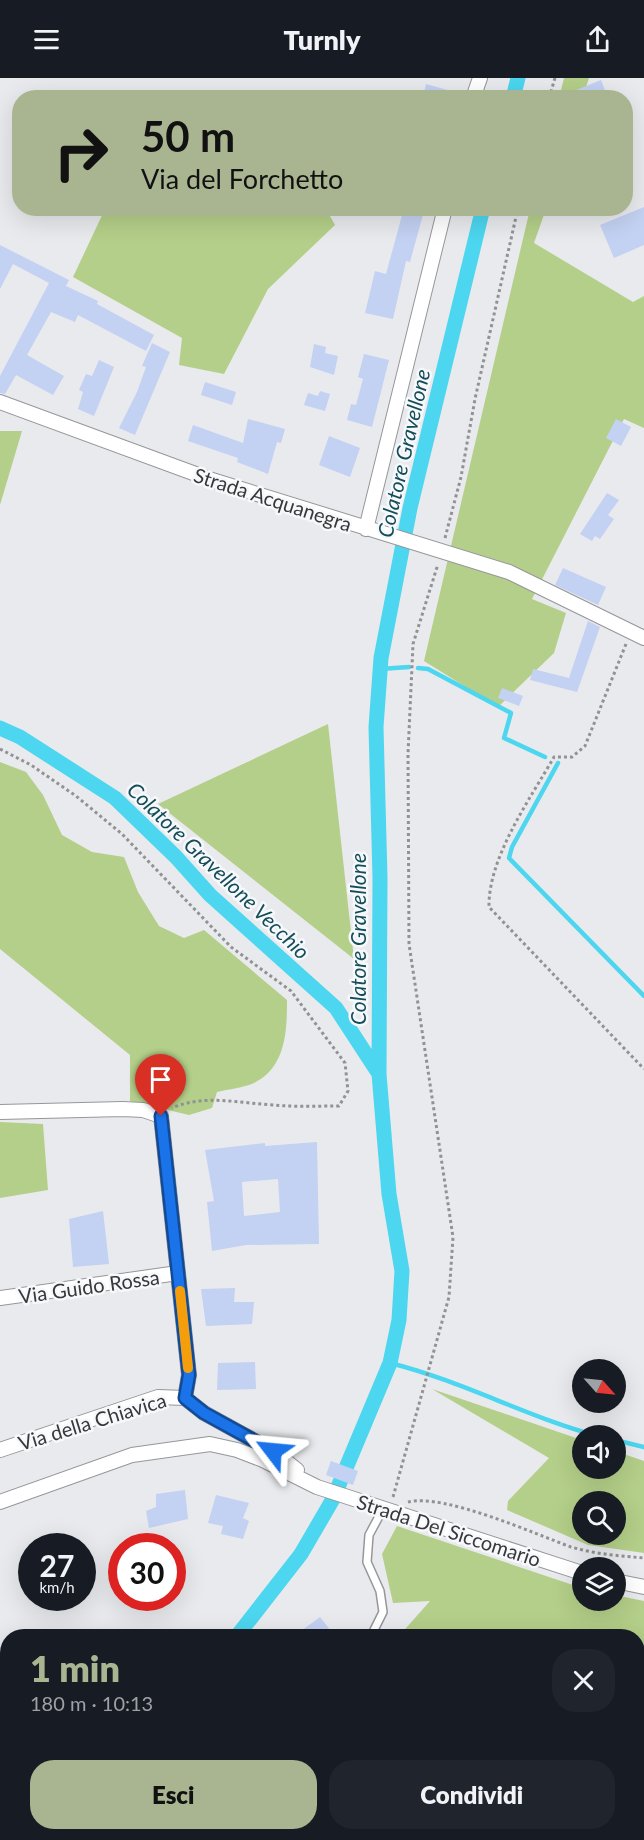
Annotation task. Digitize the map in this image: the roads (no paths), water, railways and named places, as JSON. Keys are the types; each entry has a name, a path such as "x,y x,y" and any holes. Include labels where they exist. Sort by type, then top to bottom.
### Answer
{"street":[{"path":"366,530 443,216"},
{"name":"Strada Acquanegra","path":"0,402 212,480 366,530 439,549 509,572 644,638"},
{"path":"0,1112 123,1109 143,1110 161,1116 189,1375 185,1398 204,1413 273,1451 317,1487"},
{"name":"Via Guido Rossa","path":"0,1298 178,1274"},
{"name":"Via della Chiavica","path":"0,1450 158,1397 185,1398"},
{"path":"0,1503 132,1455 210,1444 237,1449 317,1487"},
{"name":"Strada Del Siccomario","path":"317,1487 572,1570"},
{"path":"626,1583 644,1587"}],"lane":[{"path":"374,1629 383,1612 380,1591 367,1562 369,1535 388,1509"}],"waterway":[{"name":"Colatore Gravellone","path":"515,90 518,78"},
{"name":"Colatore Gravellone","path":"242,1629 301,1554 333,1499 390,1363 399,1320 402,1271 389,1194 379,1074 380,878 376,727 381,658 410,508 481,216"},
{"path":"380,669 409,667"},
{"path":"418,668 428,669 511,713 504,738 545,757"},
{"name":"Colatore Gravellone Vecchio","path":"0,728 20,737 115,798 176,857 210,895 336,1008 379,1074"},
{"path":"558,763 512,847 509,858 644,996"},
{"path":"390,1363 443,1379 572,1428"},
{"path":"626,1443 644,1447"}]}
